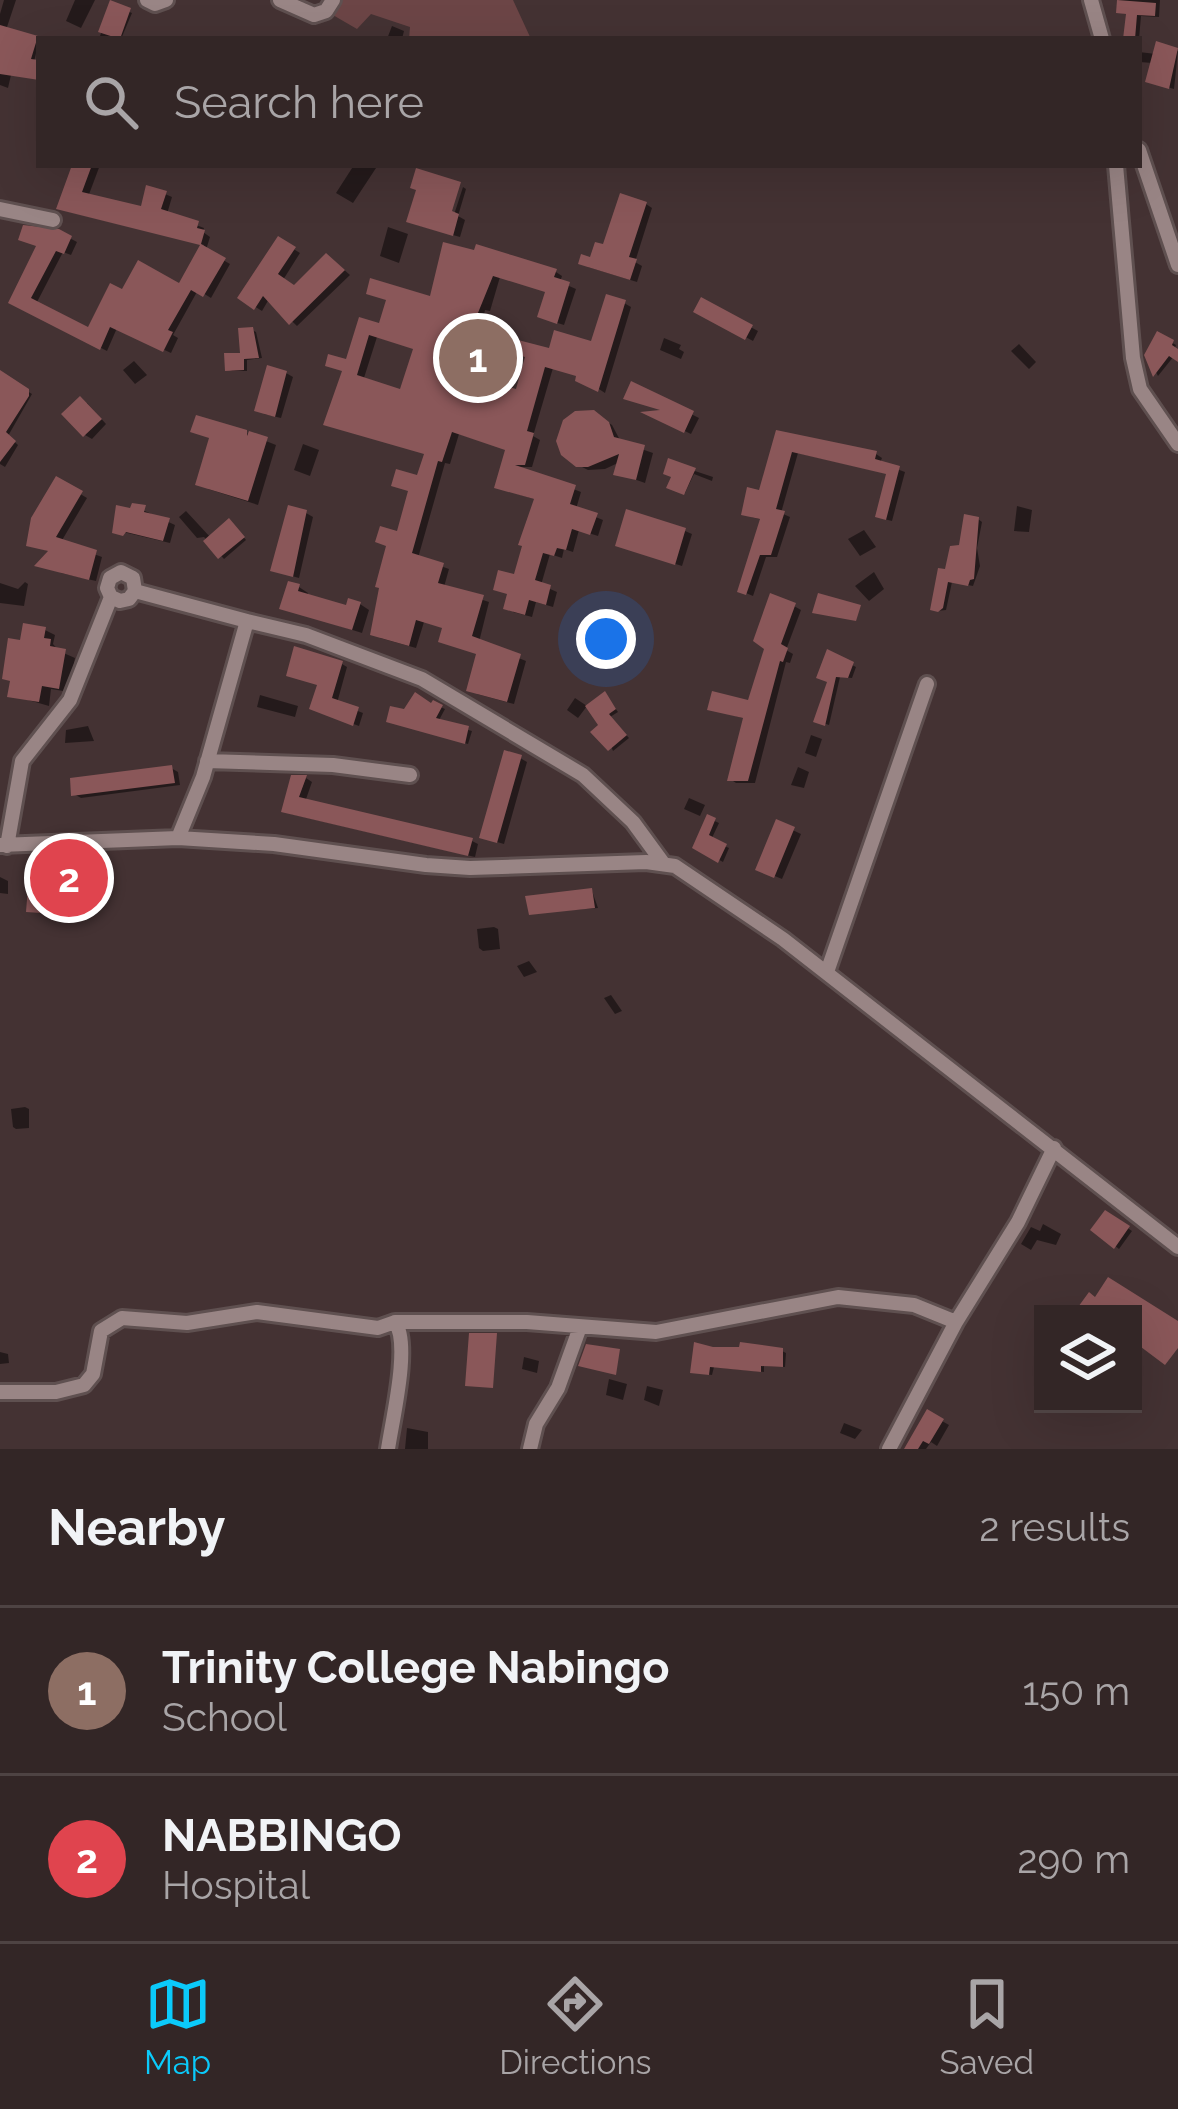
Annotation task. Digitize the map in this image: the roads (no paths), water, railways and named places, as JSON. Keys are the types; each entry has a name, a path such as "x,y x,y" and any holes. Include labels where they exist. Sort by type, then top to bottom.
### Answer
{"street":[{"path":"147,0 155,4 166,0"},
{"path":"280,0 314,15 326,11 333,0"},
{"path":"1091,0 1101,36"},
{"path":"1142,159 1178,265"},
{"path":"1116,168 1140,389 1178,444"},
{"path":"0,209 53,220"},
{"path":"135,591 133,578 117,573 107,582 111,597 70,700 22,761 3,846 178,838 274,844 470,868 663,863 696,878 827,972 1178,1247"},
{"path":"111,597 125,601 135,591"},
{"path":"135,591 306,635 422,679 583,776 633,821 663,863"},
{"path":"178,838 207,761 247,620"},
{"path":"827,972 927,684"},
{"path":"207,761 333,765 410,775"},
{"path":"889,1449 956,1322 1018,1222 1054,1148"},
{"path":"0,1392 56,1392 84,1385 93,1374 101,1331 122,1318 196,1322 257,1312 378,1328 395,1322 527,1322 679,1330 838,1298 914,1305 956,1322"},
{"path":"388,1449 402,1348 401,1329 395,1322"},
{"path":"530,1449 536,1424 558,1388 580,1327"}],"place":[{"name":"Trinity College Nabingo","path":"478,358"},
{"name":"NABBINGO","path":"69,878"}]}
